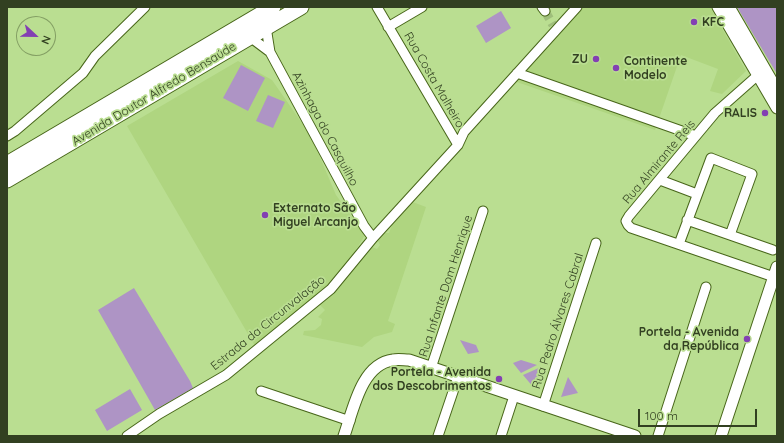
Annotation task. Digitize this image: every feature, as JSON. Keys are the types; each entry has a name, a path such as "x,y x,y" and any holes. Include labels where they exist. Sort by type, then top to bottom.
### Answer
{"highway":[{"name":"Avenida Doutor Alfredo Bensaúde","path":"7,164 273,7"},
{"name":"Avenida Doutor Alfredo Bensaúde","path":"7,180 300,7"}],"street":[{"path":"7,136 15,131 83,73 95,56 146,7"},
{"name":"Rua Costa Malheiro","path":"377,7 458,145"},
{"name":"Rua Costa Malheiro","path":"388,27 422,7"},
{"name":"Estrada da Circunvalação","path":"127,436 159,414 226,375 331,289 373,238 458,145 464,132 517,73 556,26 578,7"},
{"path":"718,7 777,108"},
{"path":"729,7 777,90"},
{"name":"Azinhaga do Casquilho","path":"266,27 270,52 364,226 373,238"},
{"name":"Azinhaga do Casquilho","path":"250,37 270,52"},
{"path":"517,73 696,136"},
{"name":"Rua Almirante Reis","path":"758,76 715,113 626,221 631,228 776,276"},
{"path":"679,244 711,158 752,174 730,235"},
{"path":"660,180 697,194"},
{"name":"Rua Infante Dom Henrique","path":"432,368 483,211"},
{"path":"687,220 773,250"},
{"name":"Rua Pedro Álvares Cabral","path":"543,406 596,243"},
{"path":"721,436 776,276"},
{"path":"658,436 706,287"},
{"path":"344,436 362,385 371,371 381,364 393,360 409,360 630,435"},
{"path":"438,436 458,377"},
{"path":"261,391 350,421"},
{"path":"501,436 514,396"}],"shaded area":[{"path":"582,7 710,7 746,71 722,94 710,91 718,69 681,55 655,130 514,81"},
{"path":"737,7 777,7 777,74"},
{"path":"501,11 511,28 486,43 476,26"},
{"name":"Externato São Miguel Arcanjo","path":"238,61 272,80 311,136 336,195 365,235 333,287 255,346 127,126"},
{"path":"241,65 265,78 248,111 223,98"},
{"path":"268,95 285,102 273,128 256,121"},
{"path":"410,201 426,207 388,321 395,324 392,332 374,337 362,347 303,335 304,331 315,330 321,325 322,319 318,317 325,310 320,305 332,295 372,247 377,249 380,245 378,241 379,238 384,233 389,233 394,220"},
{"path":"134,288 193,388 155,410 98,310"},
{"path":"460,340 476,345 479,352 468,354"},
{"path":"521,360 537,365 521,373 513,363"},
{"path":"541,367 534,388 523,375"},
{"path":"568,377 578,393 561,397"},
{"path":"130,389 142,410 107,431 95,410"}],"tunnel":[{"path":"545,11 553,25"}],"place":[{"name":"KFC","path":"694,22"},
{"name":"ZU","path":"596,59"},
{"name":"Continente Modelo","path":"616,68"},
{"name":"RALIS","path":"765,113"},
{"name":"Externato São Miguel Arcanjo","path":"265,215"},
{"name":"Portela - Avenida da República","path":"747,339"},
{"name":"Portela - Avenida dos Descobrimentos","path":"499,379"}]}
